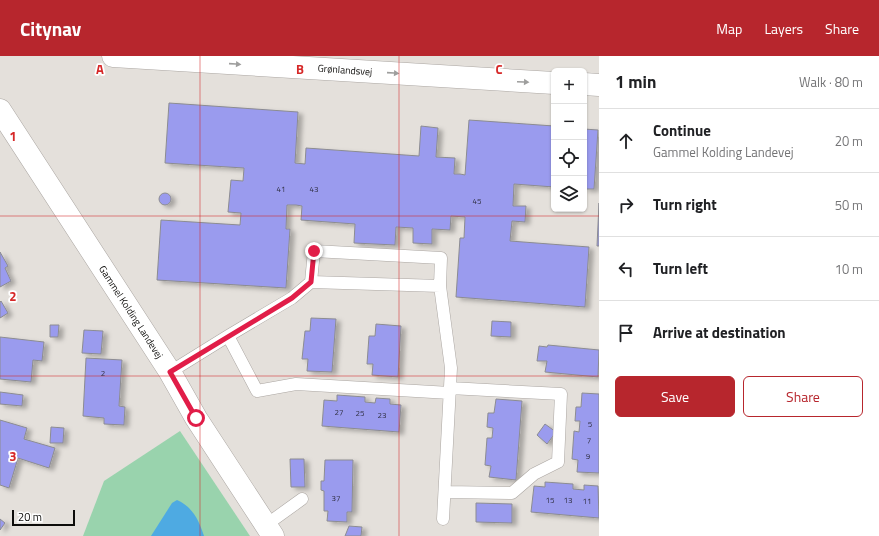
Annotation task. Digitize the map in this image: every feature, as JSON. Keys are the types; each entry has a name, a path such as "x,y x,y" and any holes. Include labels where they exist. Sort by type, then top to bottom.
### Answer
{"street":[{"name":"Grønlandsvej","path":"112,56 551,83"},
{"path":"587,84 599,85"},
{"name":"Gammel Kolding Landevej","path":"0,110 170,372 196,418 270,531"}],"lane":[{"path":"311,282 314,251 441,258 440,286 451,368 443,519"},
{"path":"170,372 292,298 311,282 440,286"},
{"path":"228,336 256,391 296,384 561,394 558,462 534,474 512,493 445,492"},
{"path":"270,531 302,499"}],"green space":[{"path":"180,431 250,536 83,536 104,481"}],"water":[{"path":"177,500 187,506 195,515 204,536 151,536 172,503"}],"building":[{"path":"169,103 298,112 295,163 305,164 306,148 419,156 421,126 438,128 436,157 455,158 454,174 465,175 469,120 551,126 551,187 514,184 513,206 526,206 525,222 512,221 510,241 589,247 585,307 456,297 460,238 464,238 465,217 451,216 450,230 432,229 432,244 413,243 413,228 396,227 395,245 354,243 355,224 301,220 302,206 296,205 287,205 286,229 290,229 286,288 157,280 161,220 240,225 241,213 228,212 231,180 243,181 244,168 165,163"},
{"path":"587,129 598,130 594,189 587,189"},
{"path":"163,193 167,193 171,199 167,205 163,205 159,201 159,197"},
{"path":"599,203 599,246 597,246"},
{"path":"0,252 8,266 5,268 11,281 0,287"},
{"path":"1,301 8,313 0,318 0,302"},
{"path":"311,318 336,319 332,372 307,371 308,359 302,359 305,331 310,331"},
{"path":"492,321 511,322 511,337 491,336"},
{"path":"376,324 401,326 398,377 372,375 373,364 367,364 369,336 375,336"},
{"path":"50,325 59,325 58,337 50,337"},
{"path":"84,330 103,331 101,354 82,353"},
{"path":"0,337 44,342 42,361 33,360 31,382 0,379"},
{"path":"548,345 599,350 598,377 545,372 547,361 537,361 539,346 547,347"},
{"path":"86,358 122,360 119,406 125,407 124,425 104,424 104,418 83,416"},
{"path":"0,392 23,395 22,406 0,404"},
{"path":"582,393 599,394 599,473 577,472 578,460 572,459 574,431 579,432 580,421 575,421 576,407 581,407"},
{"path":"337,395 365,397 365,402 375,403 376,398 390,399 390,404 401,405 399,432 322,426 324,400 337,401"},
{"path":"496,399 522,401 516,480 489,477 491,466 485,465 487,438 492,438 493,428 487,427 488,413 494,413"},
{"path":"0,420 27,428 24,439 55,448 49,468 18,458 9,488 0,485"},
{"path":"545,424 556,432 547,444 537,435"},
{"path":"51,427 64,428 63,443 50,443"},
{"path":"290,459 304,459 305,487 291,487"},
{"path":"325,460 353,460 352,512 347,512 347,522 327,521 328,511 324,511 324,491 321,490 321,481 324,481"},
{"path":"545,482 573,484 573,489 584,490 584,485 598,486 599,518 531,512 534,486 545,487"},
{"path":"476,503 512,504 512,523 476,522"},
{"path":"0,519 5,523 0,530"},
{"path":"349,526 362,527 361,536 345,536"}],"route":[{"path":"196,418 170,372 292,298 311,282 314,251"}]}
